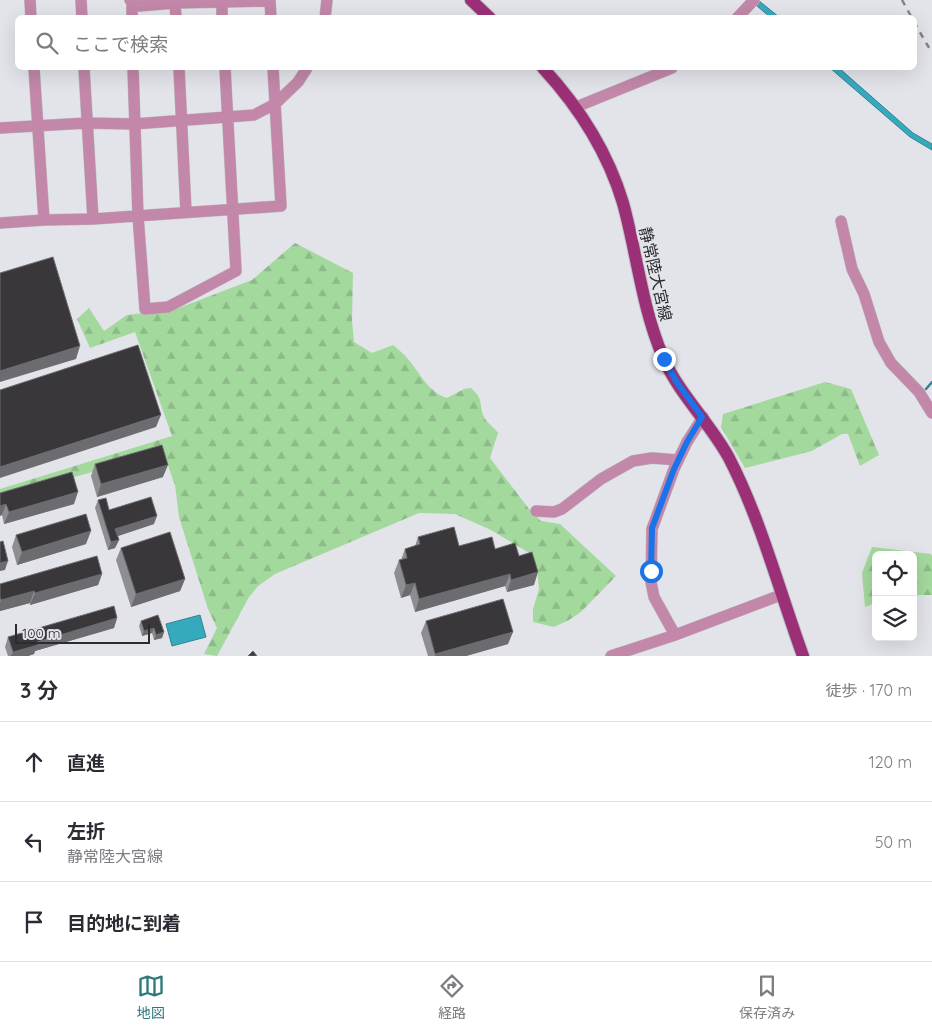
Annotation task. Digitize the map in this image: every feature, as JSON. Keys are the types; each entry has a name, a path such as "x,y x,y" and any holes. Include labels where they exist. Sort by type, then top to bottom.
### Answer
{"main road":[{"path":"471,0 487,15"},
{"name":"静常陸大宮線","path":"545,70 576,107 608,166 623,202 653,331 664,359 676,381 727,456 741,482 756,518 803,656"}],"street":[{"path":"30,0 31,15"},
{"path":"81,0 82,15"},
{"path":"325,15 327,0"},
{"path":"740,15 754,0"},
{"path":"131,1 140,6 175,3 270,1 271,15"},
{"path":"131,1 132,15"},
{"path":"222,2 222,15"},
{"path":"175,3 176,15"},
{"path":"34,70 44,220"},
{"path":"84,70 93,219"},
{"path":"133,70 138,216 145,309 168,307 236,271 225,70"},
{"path":"178,70 186,212"},
{"path":"0,223 93,219 281,206 273,70"},
{"path":"0,128 87,123 134,124 254,115 275,104 298,82 307,70"},
{"path":"576,107 667,70"},
{"path":"841,221 852,269 864,294 879,342 892,363 919,392 932,414"},
{"path":"675,635 654,597 651,582 652,528 678,460 702,417"},
{"path":"536,510 554,512 562,509 606,476 633,461 652,458 678,460"},
{"path":"611,656 675,635 781,595"}],"green space":[{"path":"295,243 353,273 352,320 354,342 372,353 393,345 406,357 429,387 447,398 464,389 471,388 475,392 480,399 484,417 498,433 490,458 529,509 541,521 560,524 616,576 581,612 554,627 533,622 533,609 539,589 537,569 531,554 491,530 455,514 419,513 275,574 258,586 249,597 217,656 204,654 217,628 208,609 179,517 175,485 163,452 0,498 0,489 172,436 135,332 90,348 77,319 89,308 104,331 127,315 176,309 252,280"},
{"path":"825,382 851,389 879,455 860,466 848,434 842,434 812,451 745,468 721,427 723,414"},
{"path":"872,547 906,551 872,551 872,604 865,607 862,573"},
{"path":"917,552 931,554 932,556 932,595 917,595"}],"water":[{"path":"750,0 758,0 777,15 768,15"},
{"path":"832,70 841,70 913,133 932,144 932,150 910,137"},
{"path":"200,615 206,637 172,646 166,624"}],"building":[{"path":"53,257 80,346 0,371 0,273"},
{"path":"138,345 161,415 0,467 0,390"},
{"path":"162,445 168,465 101,484 95,464"},
{"path":"72,472 78,492 9,512 6,504 0,506 0,493"},
{"path":"151,497 157,516 115,529 119,540 111,542 98,500 106,498 109,510"},
{"path":"86,514 91,531 22,552 16,535"},
{"path":"454,527 459,546 492,537 495,549 515,543 519,556 532,552 538,572 511,580 510,574 419,599 415,583 406,585 399,560 407,558 405,549 420,544 418,537"},
{"path":"170,532 185,579 136,594 121,548"},
{"path":"3,541 8,561 0,563 0,542"},
{"path":"97,556 102,574 35,593 34,591 1,600 0,584"},
{"path":"503,599 513,632 435,654 426,621"},
{"path":"114,606 117,618 37,642 38,645 13,652 8,637"},
{"path":"158,615 164,632 156,635 154,628 144,631 141,621"},
{"path":"253,651 257,656 248,656"}],"waterway":[{"path":"926,389 932,382"}],"railway":[{"path":"902,0 910,15"},
{"path":"917,27 932,53"}],"route":[{"path":"651,571 652,528 674,469 702,417 676,381 664,359"}]}
